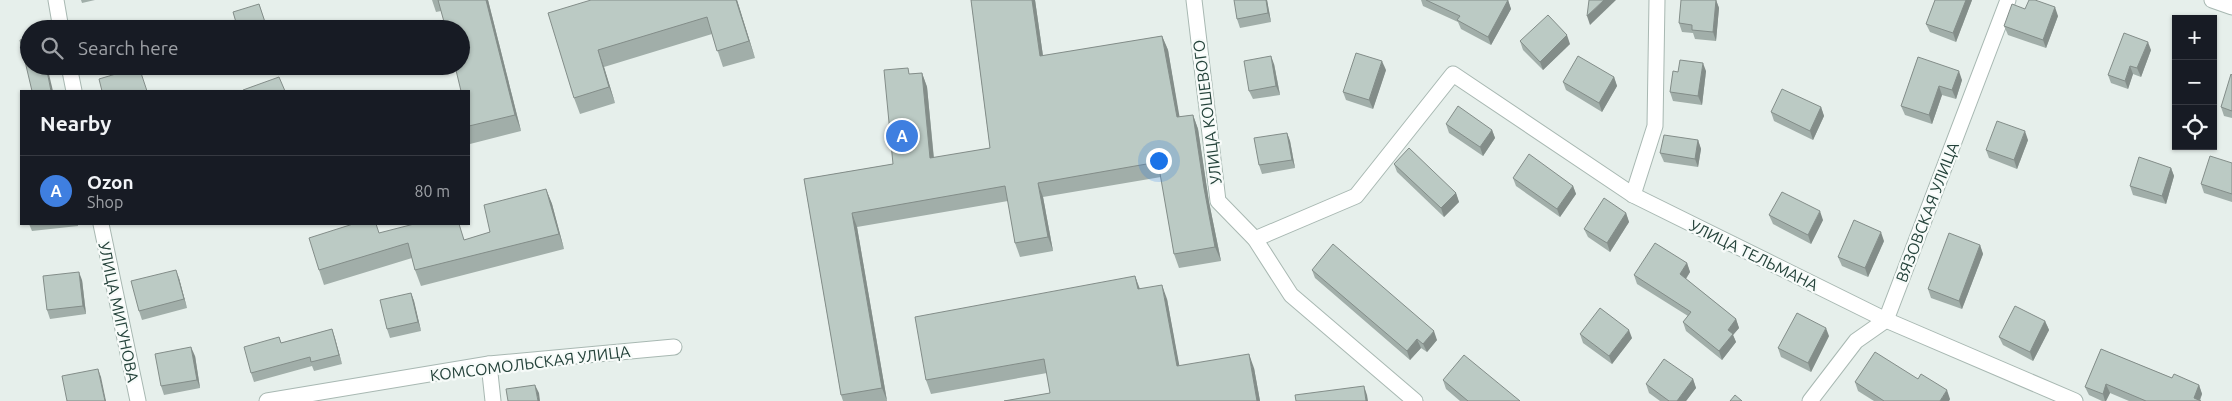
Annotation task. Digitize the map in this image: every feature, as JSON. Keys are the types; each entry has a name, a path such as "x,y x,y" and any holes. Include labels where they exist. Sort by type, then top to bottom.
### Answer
{"street":[{"path":"56,0 60,20"},
{"name":"УЛИЦА КОШЕВОГО","path":"1194,0 1218,200 1255,239 1291,295 1415,401"},
{"path":"1633,195 1655,126 1658,0"},
{"name":"ВЯЗОВСКАЯ УЛИЦА","path":"1886,320 2008,0"},
{"path":"2212,0 2232,7"},
{"name":"УЛИЦА ТЕЛЬМАНА","path":"1255,239 1356,196 1453,74 1633,195 1886,320 2075,401"},
{"path":"71,75 74,90"},
{"name":"УЛИЦА МИГУНОВА","path":"101,225 138,401"},
{"path":"1810,401 1856,341 1886,320"},
{"name":"КОМСОМОЛЬСКАЯ УЛИЦА","path":"267,401 489,364 674,347"},
{"path":"489,364 493,401"}],"building":[{"path":"438,0 486,0 515,115 470,126 470,90 461,90 457,75 470,75 470,20 444,20"},
{"path":"591,0 736,0 749,41 717,51 707,17 598,50 609,87 574,98 548,13"},
{"path":"971,0 1032,0 1040,56 1162,36 1177,117 1193,115 1215,247 1174,254 1158,162 1038,183 1048,237 1015,243 1005,186 852,213 882,388 841,395 804,179 893,164 884,70 908,68 909,74 922,73 930,158 990,148"},
{"path":"1234,0 1266,0 1268,13 1237,19"},
{"path":"1426,0 1508,0 1488,37 1457,20 1460,16"},
{"path":"1589,0 1604,0 1587,16"},
{"path":"1681,0 1716,0 1713,32 1692,30 1692,25 1679,23"},
{"path":"1935,0 1966,0 1953,33 1926,24"},
{"path":"2029,0 2035,0 2055,7 2043,40 2004,26 2012,4 2025,9"},
{"path":"259,4 264,20 235,20 233,12"},
{"path":"1548,15 1567,35 1540,62 1520,41"},
{"path":"2124,33 2148,42 2137,68 2130,66 2125,81 2108,75"},
{"path":"1356,53 1382,61 1369,100 1343,92"},
{"path":"1271,56 1276,86 1249,91 1244,61"},
{"path":"1578,56 1614,77 1599,103 1563,82"},
{"path":"1918,57 1959,71 1952,90 1939,86 1929,115 1901,106"},
{"path":"1680,60 1703,63 1698,96 1670,92 1673,71 1678,72"},
{"path":"28,75 48,75 51,90 32,90"},
{"path":"112,75 142,75 147,90 102,90 99,79"},
{"path":"2232,75 2232,111 2221,107"},
{"path":"279,77 285,90 243,90"},
{"path":"1782,89 1821,107 1810,131 1771,112"},
{"path":"1458,106 1492,130 1480,147 1446,124"},
{"path":"1997,121 2025,131 2014,160 1986,150"},
{"path":"1287,133 1292,160 1259,165 1254,138"},
{"path":"1664,135 1698,140 1695,159 1660,153"},
{"path":"1409,148 1456,193 1441,208 1394,164"},
{"path":"1529,154 1573,186 1557,209 1513,178"},
{"path":"2210,156 2232,163 2232,194 2201,184"},
{"path":"2139,157 2171,168 2162,196 2130,186"},
{"path":"546,189 559,234 415,270 408,243 319,270 309,238 350,225 376,225 379,233 410,225 459,225 464,240 490,232 484,205"},
{"path":"1782,192 1820,211 1808,235 1769,215"},
{"path":"1604,198 1626,213 1607,243 1584,229"},
{"path":"1854,220 1881,232 1865,268 1838,257"},
{"path":"1949,233 1980,245 1959,301 1928,289"},
{"path":"1655,243 1687,263 1680,274 1736,319 1728,330 1733,334 1719,351 1683,322 1691,312 1634,275"},
{"path":"1333,244 1434,331 1423,344 1417,339 1407,351 1312,270"},
{"path":"176,270 184,299 139,311 131,281"},
{"path":"79,272 83,306 47,310 43,276"},
{"path":"1135,276 1138,289 1162,285 1177,366 1249,354 1257,401 1004,401 1050,393 1044,359 926,380 915,317"},
{"path":"411,293 418,322 387,329 380,300"},
{"path":"2015,306 2045,321 2030,352 1999,337"},
{"path":"1600,308 1629,330 1609,356 1580,334"},
{"path":"1797,313 1826,328 1808,363 1778,348"},
{"path":"332,329 339,355 311,362 310,357 251,373 244,347 279,337 281,343"},
{"path":"191,347 197,380 161,386 155,354"},
{"path":"2101,349 2172,378 2174,374 2199,385 2194,398 2201,401 2146,401 2106,384 2103,394 2085,387"},
{"path":"1875,352 1918,379 1921,374 1947,390 1940,401 1884,401 1855,382"},
{"path":"1464,355 1520,401 1468,401 1443,380"},
{"path":"1664,359 1693,379 1677,401 1669,401 1646,384"},
{"path":"98,369 105,401 67,401 62,376"},
{"path":"535,385 538,401 508,401 506,389"},
{"path":"1364,386 1366,401 1296,401 1295,395"},
{"path":"1735,395 1742,401 1730,401"}],"place":[{"name":"Ozon","path":"902,136"}]}
